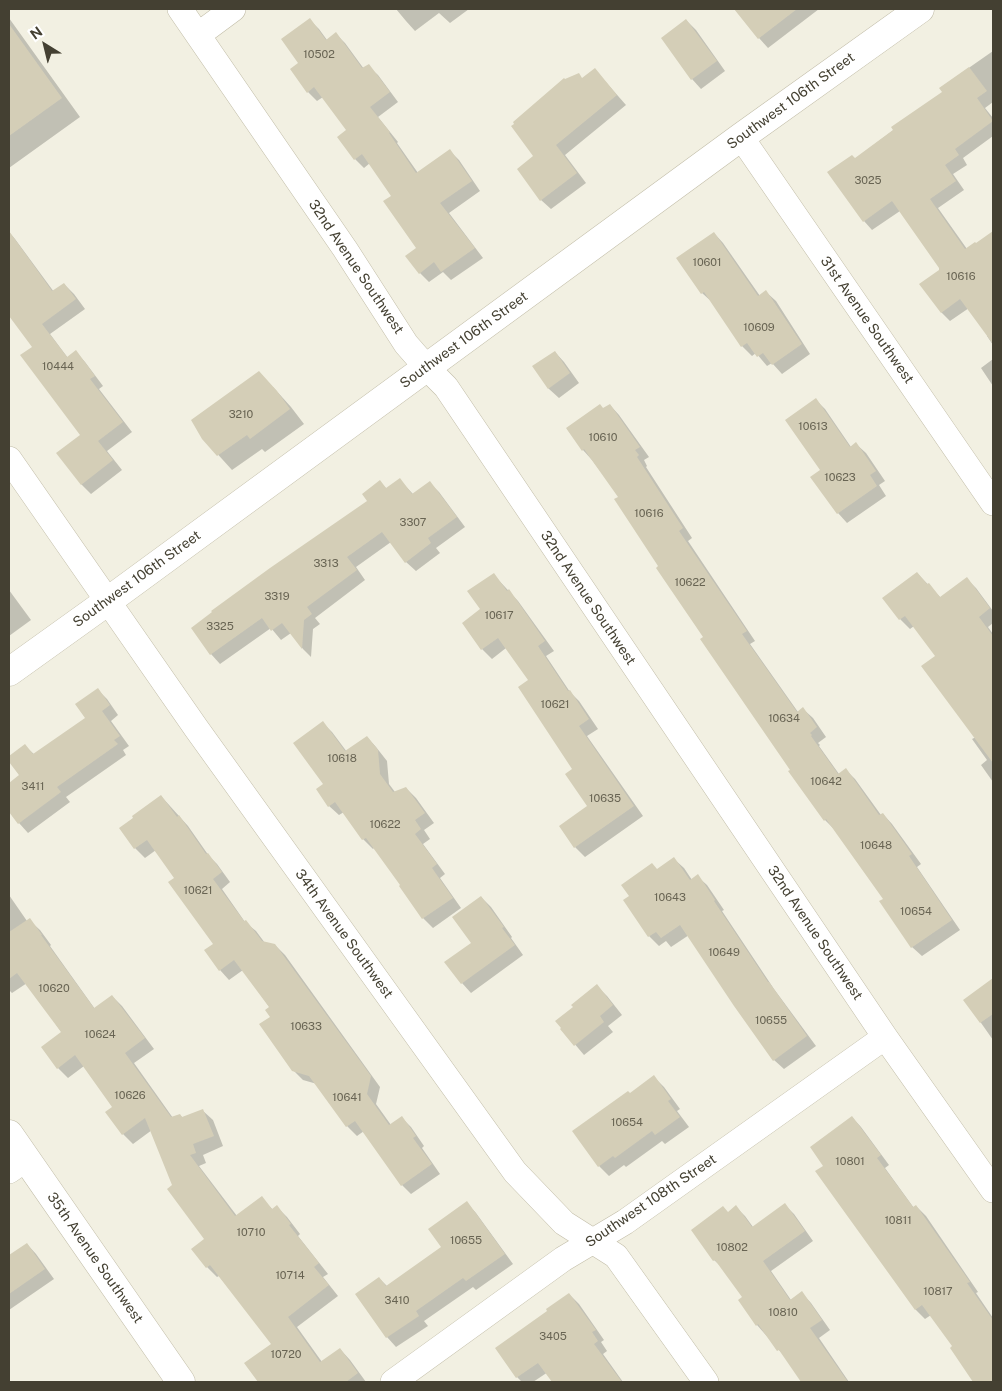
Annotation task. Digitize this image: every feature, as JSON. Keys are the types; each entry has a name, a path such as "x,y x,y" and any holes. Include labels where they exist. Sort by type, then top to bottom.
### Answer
{"street":[{"name":"32nd Avenue Southwest","path":"180,9 345,249 406,344 446,387 884,1037 993,1190"},
{"path":"198,35 234,9"},
{"name":"Southwest 106th Street","path":"9,672 427,368 741,136 920,9"},
{"name":"31st Avenue Southwest","path":"741,136 993,503"},
{"name":"34th Avenue Southwest","path":"9,459 196,728 515,1172 564,1223 616,1256 706,1382"},
{"name":"Southwest 108th Street","path":"393,1382 563,1259 625,1222 884,1037"},
{"name":"35th Avenue Southwest","path":"9,1134 17,1165 181,1382"}],"building":[{"path":"734,9 797,9 758,39"},
{"path":"310,18 326,40 336,32 362,68 369,64 390,92 370,107 390,132 416,173 450,149 472,181 440,203 475,248 441,272 434,262 419,274 405,256 416,248 383,201 391,196 362,154 354,160 337,137 346,130 314,87 307,93 290,69 298,63 281,39"},
{"path":"686,19 717,61 691,80 661,38"},
{"path":"9,24 62,98 9,136"},
{"path":"969,67 987,91 977,98 993,121 955,149 959,155 945,165 956,181 930,199 965,249 993,231 993,344 960,299 941,313 919,284 939,270 939,268 892,201 863,222 827,172 852,155 855,158 893,130 891,127 942,92 939,88"},
{"path":"595,68 617,95 556,145 577,173 540,201 517,169 533,156 511,126 514,124 513,122 564,78 579,73 582,78"},
{"path":"9,231 52,291 64,283 76,299 42,324 67,357 76,350 95,376 90,379 123,422 98,441 113,460 81,485 56,453 80,435 20,355 32,347 9,316"},
{"path":"714,232 758,296 766,290 802,344 772,365 763,353 757,357 747,343 741,347 704,292 701,294 676,258"},
{"path":"555,351 570,373 548,389 532,366"},
{"path":"259,371 290,409 250,439 247,435 217,456 202,439 191,420"},
{"path":"816,398 850,447 856,442 876,471 870,475 877,486 837,514 810,477 820,470 785,420"},
{"path":"600,404 603,408 610,404 640,447 635,450 639,455 637,457 683,528 679,531 747,631 742,634 797,712 803,707 817,727 810,733 811,736 838,774 846,768 879,815 883,813 912,854 909,856 952,920 911,948 879,901 883,899 826,819 824,821 788,771 790,770 700,639 703,637 656,568 658,566 614,499 618,497 584,449 582,451 566,428"},
{"path":"400,478 412,494 430,481 457,517 428,538 431,543 405,563 382,532 347,557 357,570 307,607 312,614 304,620 302,649 282,623 271,631 262,618 210,655 191,628 270,568 367,501 362,494 380,480 386,488"},
{"path":"917,572 940,597 967,577 990,608 979,617 993,636 993,763 921,666 935,656 905,616 899,620 882,598"},
{"path":"494,573 507,591 509,589 545,641 538,646 589,719 579,726 634,806 574,848 559,826 587,806 565,774 572,769 518,687 528,680 498,638 481,650 462,623 480,609 467,591"},
{"path":"98,688 110,705 102,711 120,736 114,740 118,744 57,787 61,792 18,824 9,812 9,783 19,775 9,762 9,756 25,744 33,754 85,718 75,704"},
{"path":"323,721 345,751 367,736 378,750 380,774 393,792 406,787 425,813 415,820 421,829 415,834 437,864 432,868 453,898 422,919 366,838 362,840 335,802 328,807 316,789 323,784 293,743"},
{"path":"161,795 177,817 179,815 206,854 208,853 222,872 213,879 244,921 246,920 262,941 275,944 371,1076 367,1094 389,1125 402,1116 416,1136 413,1138 432,1164 401,1186 355,1121 346,1127 309,1076 292,1071 259,1024 270,1017 265,1010 269,1007 234,960 219,971 204,950 213,944 168,882 174,878 147,840 134,849 119,828"},
{"path":"674,857 690,880 698,874 768,982 807,1036 773,1061 680,925 661,938 656,932 648,937 623,900 629,896 621,885 652,863 657,869"},
{"path":"481,896 515,945 461,984 444,962 471,943 452,917"},
{"path":"30,918 94,1008 112,995 145,1038 125,1053 171,1117 180,1114 182,1117 203,1109 214,1136 193,1144 196,1153 190,1155 235,1216 262,1196 272,1209 277,1205 291,1224 289,1225 319,1263 314,1267 329,1285 288,1317 320,1362 340,1348 358,1373 346,1382 258,1382 244,1363 271,1344 210,1265 206,1268 191,1249 204,1239 167,1189 172,1185 145,1118 122,1135 105,1112 112,1107 75,1055 57,1069 41,1047 61,1032 17,973 9,979 9,932"},
{"path":"993,978 993,1014 980,1023 963,1000"},
{"path":"597,984 613,1005 600,1016 604,1022 574,1046 555,1021"},
{"path":"654,1075 671,1099 668,1101 680,1117 655,1135 652,1131 615,1158 613,1156 598,1167 572,1131"},
{"path":"852,1116 881,1155 877,1158 913,1207 916,1205 970,1282 967,1283 993,1320 993,1382 973,1382 950,1348 952,1346 922,1305 915,1310 815,1171 823,1166 810,1147"},
{"path":"467,1201 505,1254 466,1281 463,1278 416,1311 419,1316 386,1338 355,1294 379,1277 386,1286 441,1247 428,1229"},
{"path":"785,1203 805,1231 763,1261 790,1300 802,1291 822,1320 810,1328 848,1382 801,1382 779,1350 777,1351 758,1324 756,1326 738,1300 742,1297 691,1230 723,1206 728,1212 736,1205 752,1227"},
{"path":"27,1243 45,1269 9,1294 9,1255"},
{"path":"569,1293 596,1330 592,1332 598,1341 594,1344 622,1382 552,1382 538,1363 516,1378 495,1348"}]}
